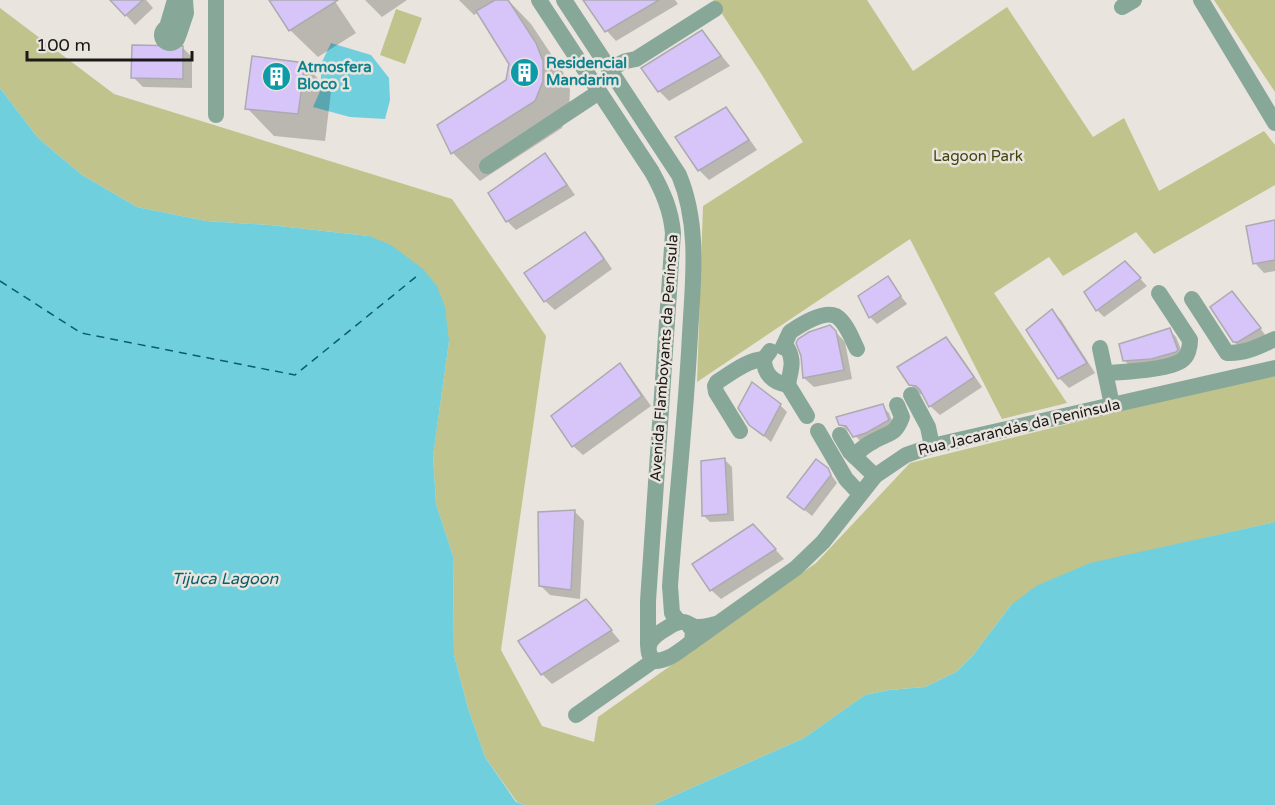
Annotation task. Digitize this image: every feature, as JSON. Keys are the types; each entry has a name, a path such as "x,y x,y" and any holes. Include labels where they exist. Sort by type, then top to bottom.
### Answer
{"street":[{"path":"175,0 173,30 186,13 185,0"},
{"path":"216,0 216,115"},
{"name":"Avenida Flamboyants da Península","path":"539,0 652,172 665,197 671,219 673,233 648,601 650,653"},
{"name":"Avenida Flamboyants da Península","path":"564,0 679,175 693,220 688,377 670,586 672,613 683,622"},
{"path":"1201,0 1275,123"},
{"path":"613,74 631,68 636,59 715,9"},
{"path":"487,166 599,92"},
{"path":"670,266 679,269 693,265"},
{"path":"1106,373 1168,365 1181,361 1186,356 1190,340 1159,293"},
{"path":"1192,299 1227,352 1235,353 1254,349 1275,339"},
{"path":"783,347 790,332 828,314 836,316 843,322 857,350"},
{"path":"783,347 788,348 793,364 793,372 788,385 771,379 764,364 767,353 783,347"},
{"path":"1100,348 1112,405"},
{"path":"740,431 716,392 715,386 717,382 755,359 764,358"},
{"name":"Rua Jacarandás da Península","path":"650,653 668,658 796,568 823,542 875,476 906,455 932,446 1275,368"},
{"path":"788,385 807,416 815,415 821,420 818,431 846,479 860,494"},
{"path":"911,395 928,427 932,446"},
{"path":"854,456 870,443 897,430 902,417 897,405"},
{"path":"840,435 854,456 875,476"},
{"path":"683,622 697,627 717,624"},
{"path":"683,622 693,631 692,642"},
{"name":"Rua Jacarandás da Península","path":"576,715 650,653 655,635 683,622"}],"green space":[{"name":"Lagoon Park","path":"713,0 867,0 913,71 1007,7 1093,137 1124,118 1159,191 1264,131 1275,145 1275,185 1154,254 1136,232 1063,276 1049,257 994,293 1067,403 1002,419 910,239 697,382 703,206 803,142"},
{"path":"1214,0 1275,0 1275,92"},
{"path":"0,8 114,94 452,199 546,336 501,650 542,726 594,742 598,717 816,563 910,463 1275,373 1275,522 1156,549 1011,605 974,654 956,672 925,687 865,695 804,738 653,805 525,805 517,802 485,757 468,708 454,655 453,556 436,504 433,455 449,341 369,236 270,225 206,221 137,207 82,175 38,138 0,88"},
{"path":"396,9 422,18 405,64 380,55"}],"water":[{"path":"331,43 371,55 389,78 390,100 385,119 350,117 313,107 321,89 321,64"},
{"name":"Tijuca Lagoon","path":"0,88 38,138 82,175 137,207 206,221 270,225 369,236 391,245 423,269 437,286 445,307 449,341 433,456 436,504 453,556 454,655 468,708 485,757 516,802 525,805 0,805"},
{"path":"1275,522 1275,805 653,805 804,738 865,695 925,687 956,672 974,654 1011,605 1036,586 1090,563"}],"building":[{"path":"110,0 143,0 125,16"},
{"path":"269,0 338,0 289,31"},
{"name":"Residencial Mandarim","path":"495,0 508,0 536,43 543,61 543,81 535,101 451,154 437,125 506,80 509,64 476,11"},
{"path":"583,0 659,0 605,32"},
{"path":"702,30 721,56 658,92 641,68"},
{"path":"132,45 183,46 183,79 131,78"},
{"name":"Atmosfera Bloco 1","path":"252,56 305,63 298,114 245,109"},
{"path":"726,107 749,140 698,171 675,137"},
{"path":"545,153 567,185 506,222 488,193"},
{"path":"1275,220 1275,260 1253,264 1246,226"},
{"path":"585,232 604,259 544,302 524,273"},
{"path":"1125,261 1141,278 1096,311 1084,292"},
{"path":"888,276 901,296 869,318 858,296"},
{"path":"1232,291 1261,328 1238,342 1233,342 1210,307"},
{"path":"1052,309 1087,363 1058,379 1026,330"},
{"path":"830,325 836,331 844,370 803,378 801,356 796,343 798,339 809,332"},
{"path":"1170,328 1178,350 1176,352 1151,359 1123,361 1119,344"},
{"path":"946,337 974,377 929,407 920,390 916,386 909,385 897,367"},
{"path":"620,363 642,396 572,447 551,416"},
{"path":"752,382 781,404 764,436 749,425 738,408"},
{"path":"883,404 889,420 866,433 853,437 846,426 839,425 836,417"},
{"path":"725,458 728,514 702,516 701,461"},
{"path":"816,459 828,468 831,475 804,510 787,497"},
{"path":"575,510 571,590 539,586 538,512"},
{"path":"753,524 776,549 710,591 692,564"},
{"path":"586,599 612,630 541,675 518,641"}],"ferry route":[{"path":"0,281 81,333 295,375 417,276"}],"place":[{"name":"Residencial Mandarim","path":"525,72"},
{"name":"Atmosfera Bloco 1","path":"276,76"}]}
